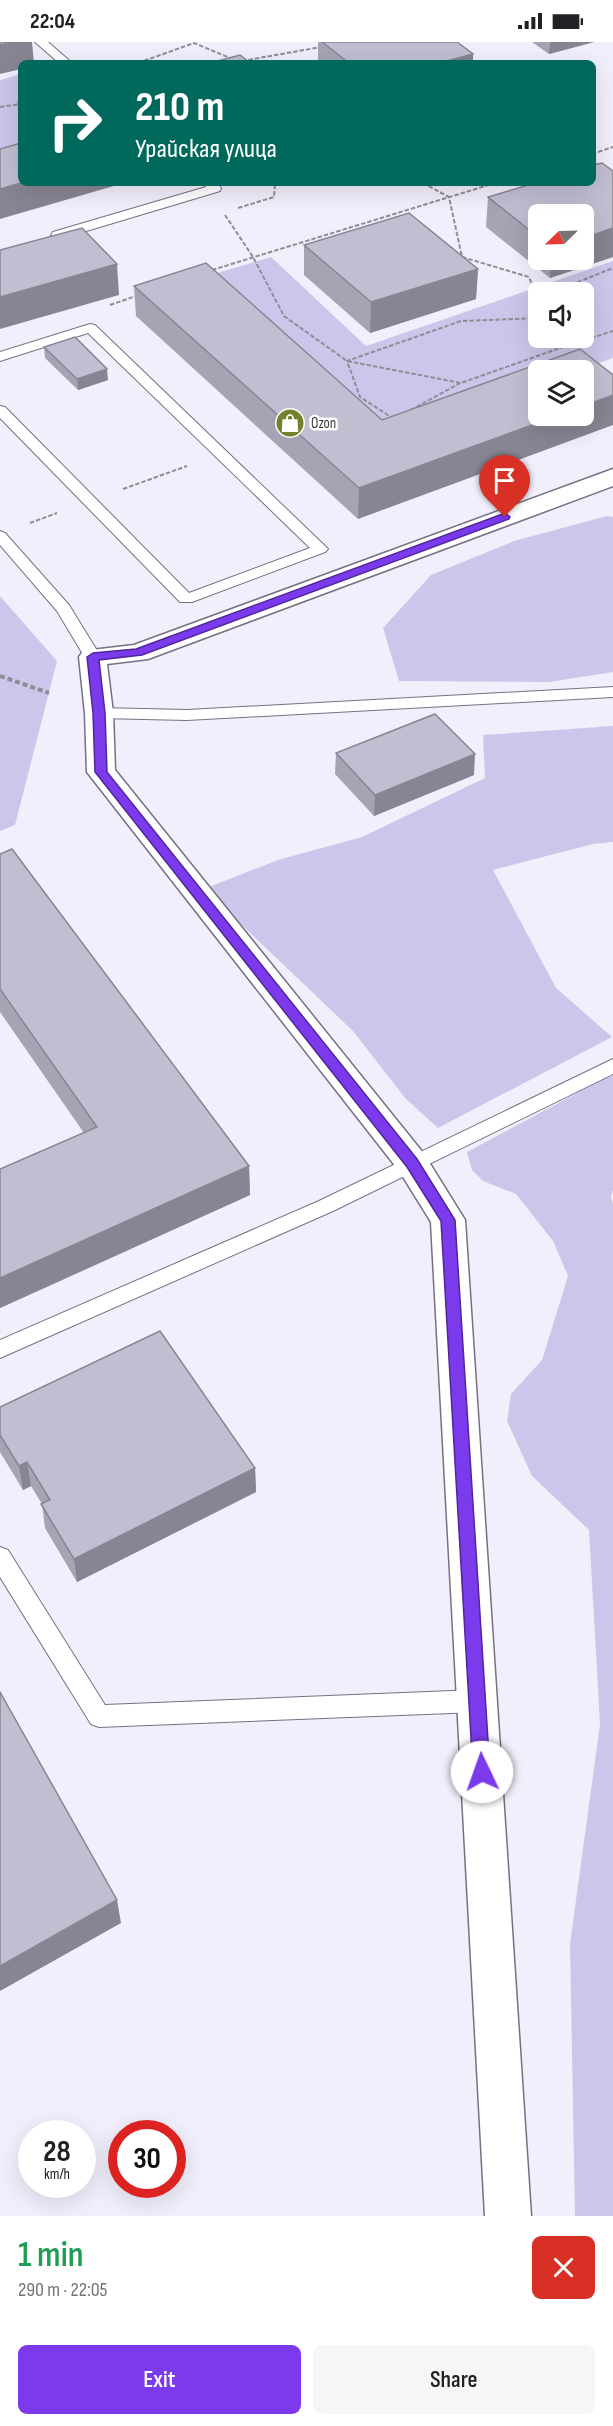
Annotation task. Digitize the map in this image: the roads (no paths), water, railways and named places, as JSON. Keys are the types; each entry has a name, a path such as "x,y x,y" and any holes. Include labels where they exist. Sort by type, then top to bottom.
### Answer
{"street":[{"path":"508,2216 448,1220 412,1163 101,772 99,713 93,657 138,653 613,477"}],"lane":[{"path":"41,42 62,60"},
{"path":"45,239 215,188 213,186"},
{"path":"0,357 90,328 320,549 186,599 0,410"},
{"path":"0,536 63,608 93,657"},
{"path":"99,713 187,715 613,692"},
{"path":"0,1349 326,1206 613,1066"},
{"path":"0,1557 99,1716 477,1701"}],"place":[{"name":"Ozon","path":"290,423"}]}
